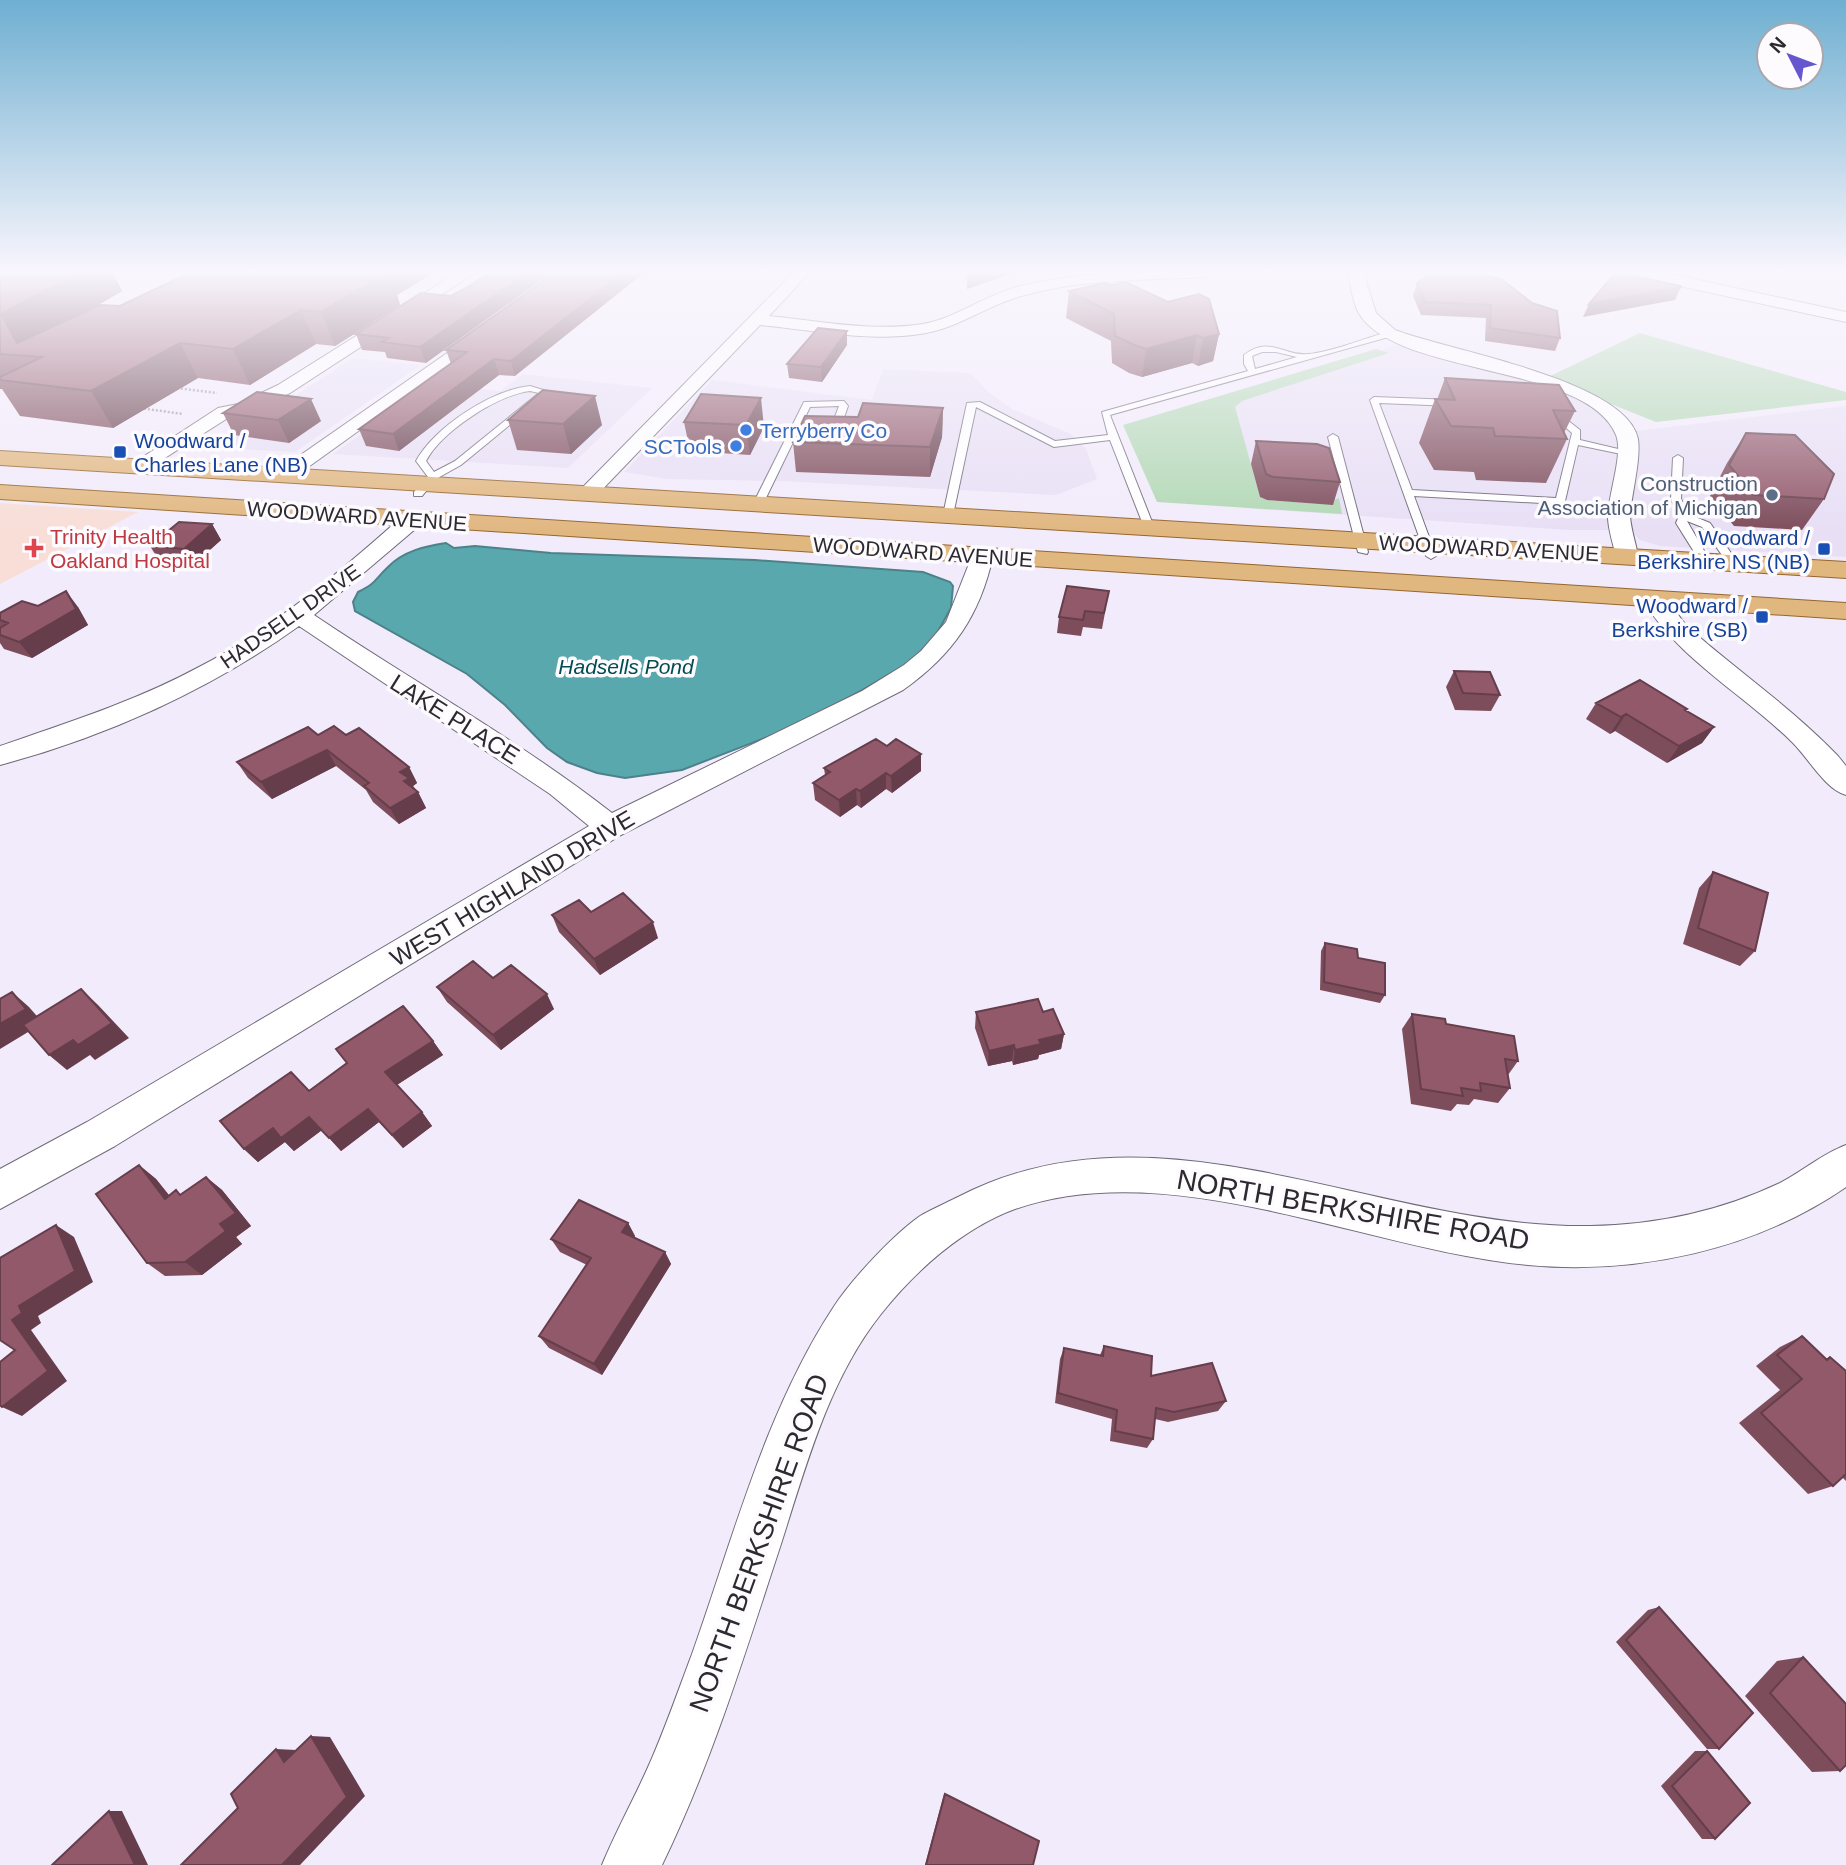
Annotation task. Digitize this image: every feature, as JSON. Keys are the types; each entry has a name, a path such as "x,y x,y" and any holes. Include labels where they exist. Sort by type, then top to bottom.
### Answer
{"main road":[{"name":"WOODWARD AVENUE","path":"0,458 426,484 562,502 589,492 1199,530 1600,566 1627,556 1846,569"},
{"path":"0,469 105,476 139,466"},
{"path":"0,484 20,481 263,495 288,488 290,482 286,474"},
{"path":"399,519 384,507 388,499 426,484"},
{"name":"WOODWARD AVENUE","path":"0,492 1846,611"},
{"path":"982,556 1018,544 1191,555 1209,547 1199,530"},
{"path":"1361,546 1345,561 1349,568 1370,580"}],"street":[{"path":"139,466 225,412 244,408 284,389 331,359"},
{"path":"286,474 447,359"},
{"path":"589,492 719,359"},
{"path":"1472,359 1598,401 1623,422 1627,430 1619,518 1627,556"},
{"path":"166,467 247,414 244,408"},
{"name":"HADSELL DRIVE","path":"0,756 104,720 188,683 237,656 355,571 399,519"},
{"name":"WEST HIGHLAND DRIVE","path":"0,1190 101,1134 610,827 850,708 909,675 940,649 954,630 973,593 982,556"},
{"path":"1654,598 1664,617 1679,633 1782,715 1815,746 1846,785"},
{"name":"LAKE PLACE","path":"297,614 402,687 560,787 610,827"},
{"name":"NORTH BERKSHIRE ROAD","path":"631,1865 670,1783 779,1477 828,1357 854,1315 884,1277 929,1235 965,1211 994,1198 1048,1181 1131,1173 1221,1180 1501,1241 1574,1246 1629,1244 1681,1237 1733,1223 1801,1194 1846,1163"}],"lane":[{"path":"1248,359 1253,372"},
{"path":"1149,527 1105,414 1297,359"},
{"path":"518,387 546,392 458,463 426,484 421,461 427,450 490,402 518,387"},
{"path":"1429,550 1374,400 1469,403"},
{"path":"759,502 807,404 841,402 844,406 833,437 826,440"},
{"path":"948,515 970,405 977,404 1054,444 1112,437"},
{"path":"1409,493 1560,501 1577,432 1557,413 1547,410"},
{"path":"1333,437 1361,546"},
{"path":"789,440 802,440"},
{"path":"1575,442 1626,452"},
{"path":"1678,457 1675,499 1685,516 1706,524 1733,563"},
{"path":"1685,516 1681,523 1704,561"}],"path":[{"path":"168,387 222,394"},
{"path":"134,408 188,414"}],"shaded area":[{"path":"351,359 421,365 295,452 215,448"},
{"path":"1352,359 1454,359 1540,383 1602,409 1620,437 1608,530 1570,530 1244,508 1229,398"},
{"path":"883,369 971,373 988,392 1012,409 1071,434 1086,449 1097,479 1056,495 782,481 668,479 624,472 712,380 872,400"},
{"path":"523,374 652,388 568,468 333,454 432,383 500,391"},
{"path":"1846,406 1846,557 1660,546 1640,540 1630,530 1629,498 1636,431"},
{"name":"Trinity Health Oakland Hospital","path":"0,503 138,512 0,584"}],"green space":[{"path":"1343,359 1371,359 1242,401 1235,407 1260,497 1267,500 1322,504 1339,498 1342,514 1157,502 1123,425"},
{"path":"1586,359 1731,359 1846,392 1846,400 1656,422 1546,378"}],"water":[{"name":"Hadsells Pond","path":"446,543 454,548 475,546 551,553 755,560 923,572 950,582 953,586 951,608 932,642 908,663 793,727 682,770 625,778 597,773 567,762 547,748 505,705 467,674 355,611 353,602 358,592 372,583 394,561 415,550"}],"building":[{"path":"38,359 150,359 91,391 0,380 0,377"},
{"path":"457,359 494,359 393,434 359,429"},
{"path":"791,359 827,359 821,367 787,364"},
{"path":"1445,378 1559,385 1575,411 1553,410 1567,439 1495,436 1493,428 1451,426 1435,399 1455,400"},
{"path":"543,390 595,396 563,424 508,420"},
{"path":"257,392 311,399 278,420 223,413"},
{"path":"701,394 761,398 746,425 684,422"},
{"path":"863,403 943,408 930,447 793,442 805,416 858,417"},
{"path":"1746,433 1795,435 1834,474 1824,499 1754,495 1729,465"},
{"path":"1256,441 1317,444 1329,448 1340,482 1273,477 1266,474"},
{"path":"179,522 212,524 184,549 150,546"},
{"path":"1067,586 1109,591 1104,613 1085,611 1083,620 1059,617"},
{"path":"66,591 76,609 19,642 0,635 0,628 8,623 0,620 0,613 22,601 38,606"},
{"path":"1454,671 1490,672 1500,695 1463,693"},
{"path":"1640,680 1714,727 1679,746 1626,714 1621,717 1596,703"},
{"path":"334,726 346,735 359,728 409,767 400,772 409,778 404,781 418,792 390,808 364,786 369,783 327,750 261,782 237,762 308,727 318,735"},
{"path":"876,739 887,746 896,739 921,754 891,776 886,773 860,791 856,789 839,800 813,783 830,772 824,768"},
{"path":"1713,872 1768,893 1755,951 1698,928"},
{"path":"623,893 653,922 594,959 552,915 579,900 591,912"},
{"path":"1325,943 1357,949 1358,958 1385,963 1385,995 1324,982"},
{"path":"473,961 493,978 511,965 547,994 493,1035 437,987"},
{"path":"81,989 112,1023 78,1045 73,1040 49,1055 23,1025"},
{"path":"12,992 26,1009 0,1024 0,999"},
{"path":"1038,999 1043,1012 1053,1009 1064,1034 1039,1040 1041,1044 1015,1050 1014,1045 989,1051 976,1012"},
{"path":"403,1006 433,1041 385,1072 422,1112 392,1135 368,1109 329,1138 309,1117 281,1138 273,1128 244,1149 220,1121 291,1072 309,1091 347,1063 336,1049"},
{"path":"1412,1014 1445,1019 1446,1024 1514,1036 1518,1061 1505,1059 1510,1088 1480,1083 1481,1091 1461,1088 1463,1096 1421,1089"},
{"path":"139,1165 165,1199 176,1190 180,1195 206,1177 236,1213 220,1224 226,1231 185,1262 147,1263 96,1194"},
{"path":"579,1200 628,1223 622,1232 665,1252 594,1364 539,1336 591,1258 551,1239"},
{"path":"56,1225 75,1271 19,1306 22,1313 12,1320 48,1371 2,1407 0,1362 15,1350 0,1340 0,1258"},
{"path":"1802,1336 1827,1360 1830,1357 1846,1371 1846,1474 1833,1486 1761,1413 1802,1379 1777,1355"},
{"path":"1104,1346 1152,1356 1151,1376 1212,1363 1226,1401 1174,1412 1156,1408 1153,1439 1115,1431 1117,1410 1058,1393 1064,1348 1103,1356"},
{"path":"1659,1607 1753,1713 1719,1749 1626,1640"},
{"path":"1803,1657 1846,1704 1846,1765 1840,1771 1770,1693"},
{"path":"311,1736 347,1797 282,1865 181,1865 238,1808 231,1794 276,1749 284,1762"},
{"path":"1707,1751 1750,1803 1715,1839 1672,1786"},
{"path":"945,1794 1039,1841 1033,1865 926,1865"},
{"path":"109,1811 135,1865 52,1865"}],"place":[{"name":"Terryberry Co","path":"746,430"},
{"name":"SCTools","path":"736,446"},
{"name":"Woodward / Charles Lane (NB)","path":"120,452"},
{"name":"Construction Association of Michigan","path":"1772,495"},
{"name":"Trinity Health Oakland Hospital","path":"34,548"},
{"name":"Woodward / Berkshire NS (NB)","path":"1824,549"},
{"name":"Woodward / Berkshire (SB)","path":"1762,617"}]}
